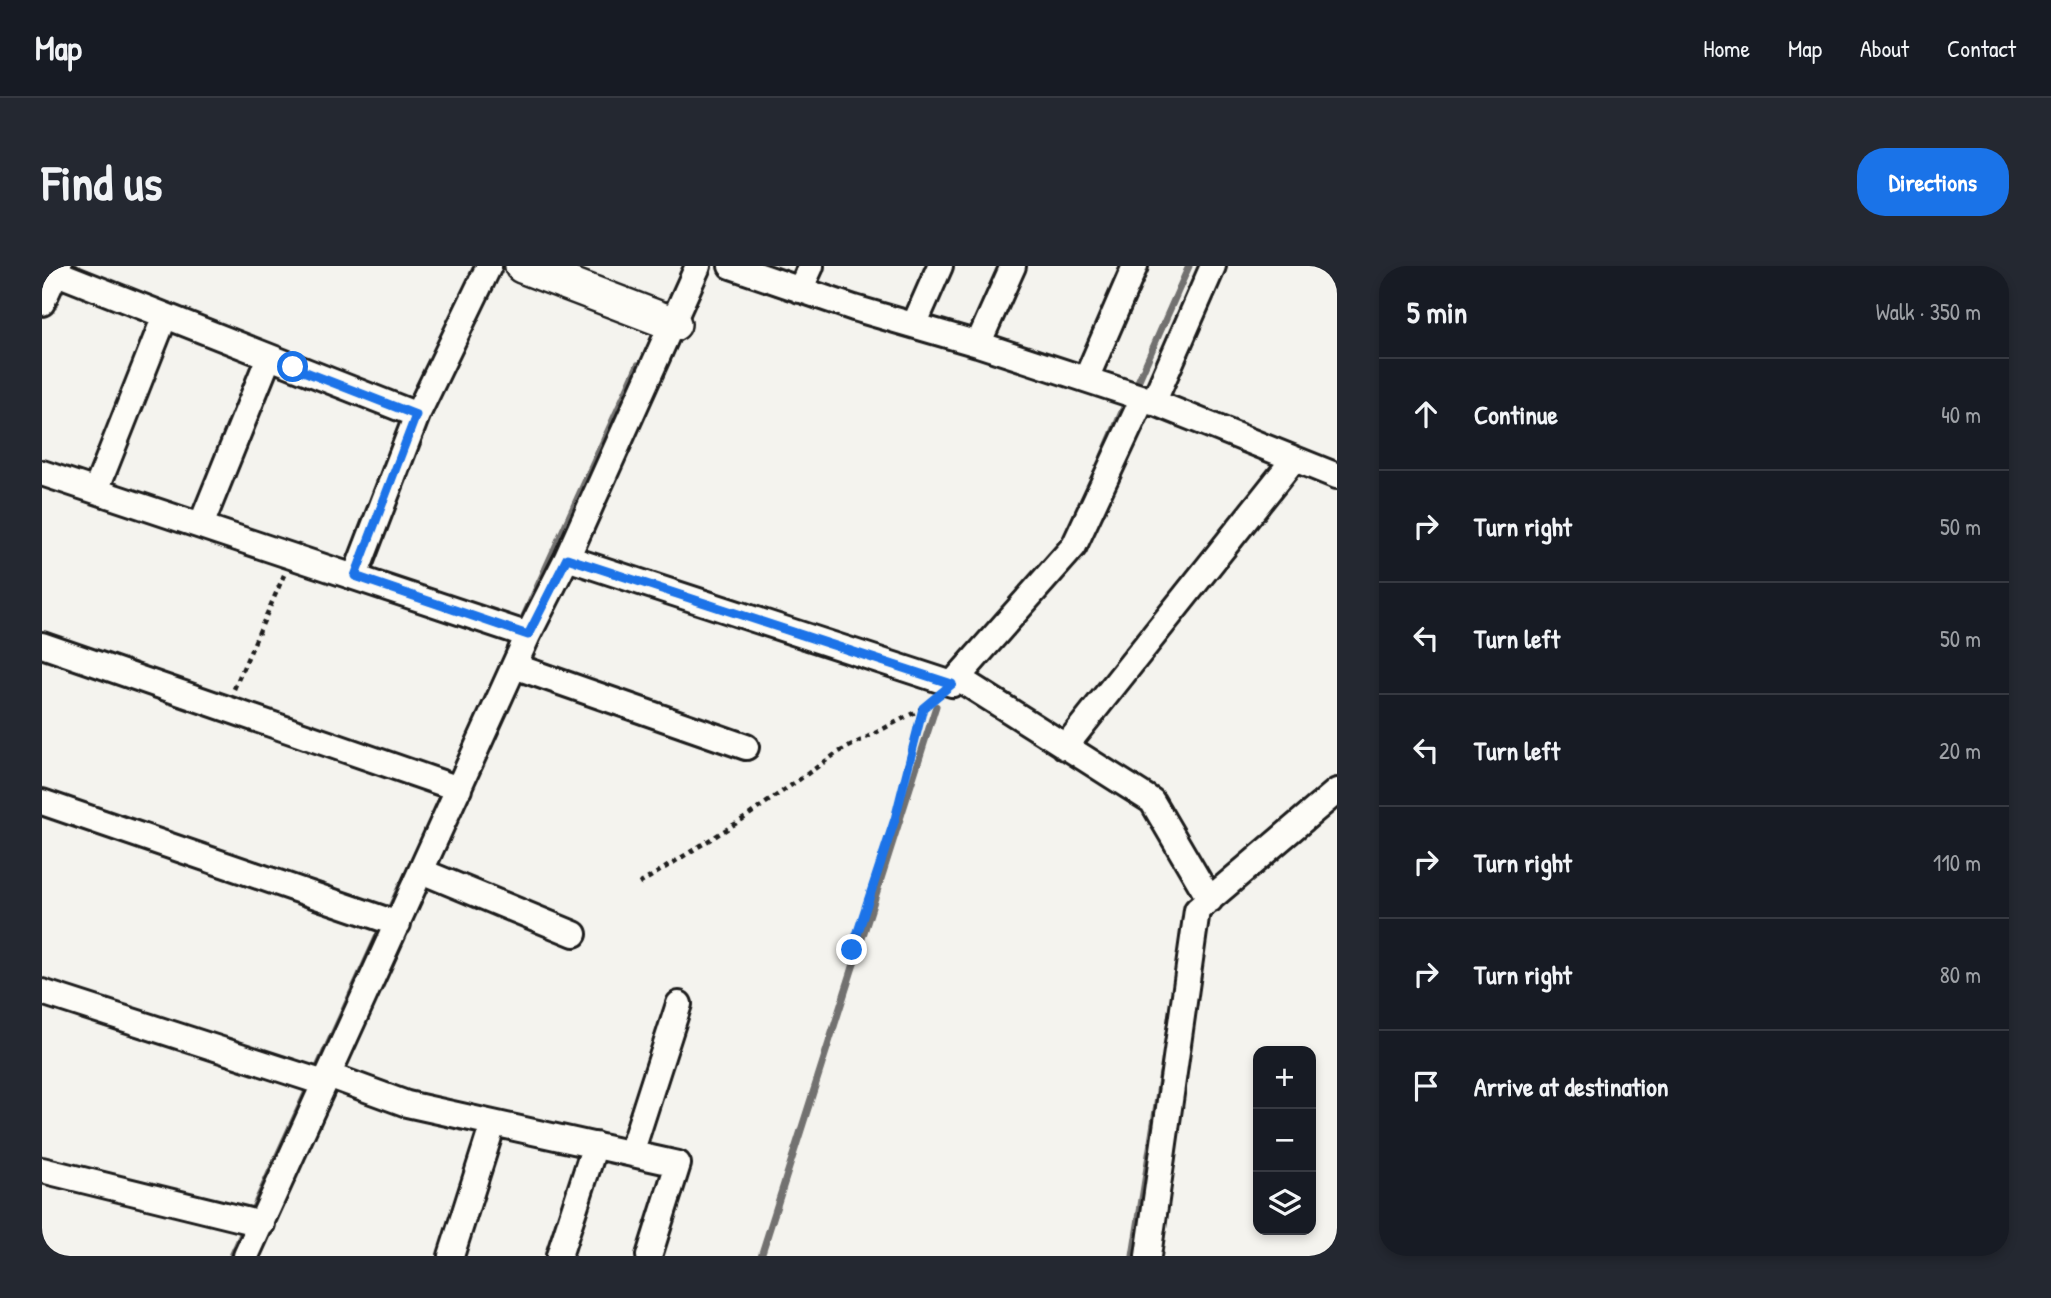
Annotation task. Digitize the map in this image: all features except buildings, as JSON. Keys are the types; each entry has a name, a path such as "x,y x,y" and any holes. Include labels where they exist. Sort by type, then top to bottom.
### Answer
{"street":[{"path":"355,576 416,415 489,266"},
{"path":"522,266 674,324"},
{"path":"246,1256 252,1221 389,921 421,871 450,786 514,666 519,632 567,558 698,266"},
{"path":"731,266 1148,400 1337,476"},
{"path":"800,290 811,266"},
{"path":"914,325 940,266"},
{"path":"978,344 1013,266"},
{"path":"1086,379 1135,266"},
{"path":"955,681 1074,546 1213,266"},
{"path":"42,303 52,269 416,415"},
{"path":"96,491 165,316"},
{"path":"201,525 269,357"},
{"path":"1065,747 1294,459"},
{"path":"42,472 519,632"},
{"path":"567,558 955,681 1152,801 1210,900"},
{"path":"42,645 450,786"},
{"path":"514,666 746,747"},
{"path":"1148,1256 1198,910 1337,791"},
{"path":"42,802 389,921"},
{"path":"421,871 574,934"},
{"path":"42,992 407,1104 678,1164 649,1256"},
{"path":"631,1153 679,1004"},
{"path":"451,1256 493,1124"},
{"path":"559,1256 595,1145"},
{"path":"42,1170 252,1221"}],"path":[{"path":"226,708 292,555"},
{"path":"639,884 743,819 836,753 923,708 955,681"},
{"path":"852,950 895,819 923,708"}],"waterway":[{"path":"1137,384 1189,266"},
{"path":"520,625 638,365"},
{"path":"1103,456 1125,405"},
{"path":"761,1256 936,706"},
{"path":"232,1256 401,885"},
{"path":"1133,1256 1162,1072"}],"route":[{"path":"293,367 416,415 355,576 528,635 567,558 952,684 923,708 895,819 852,950"}]}
